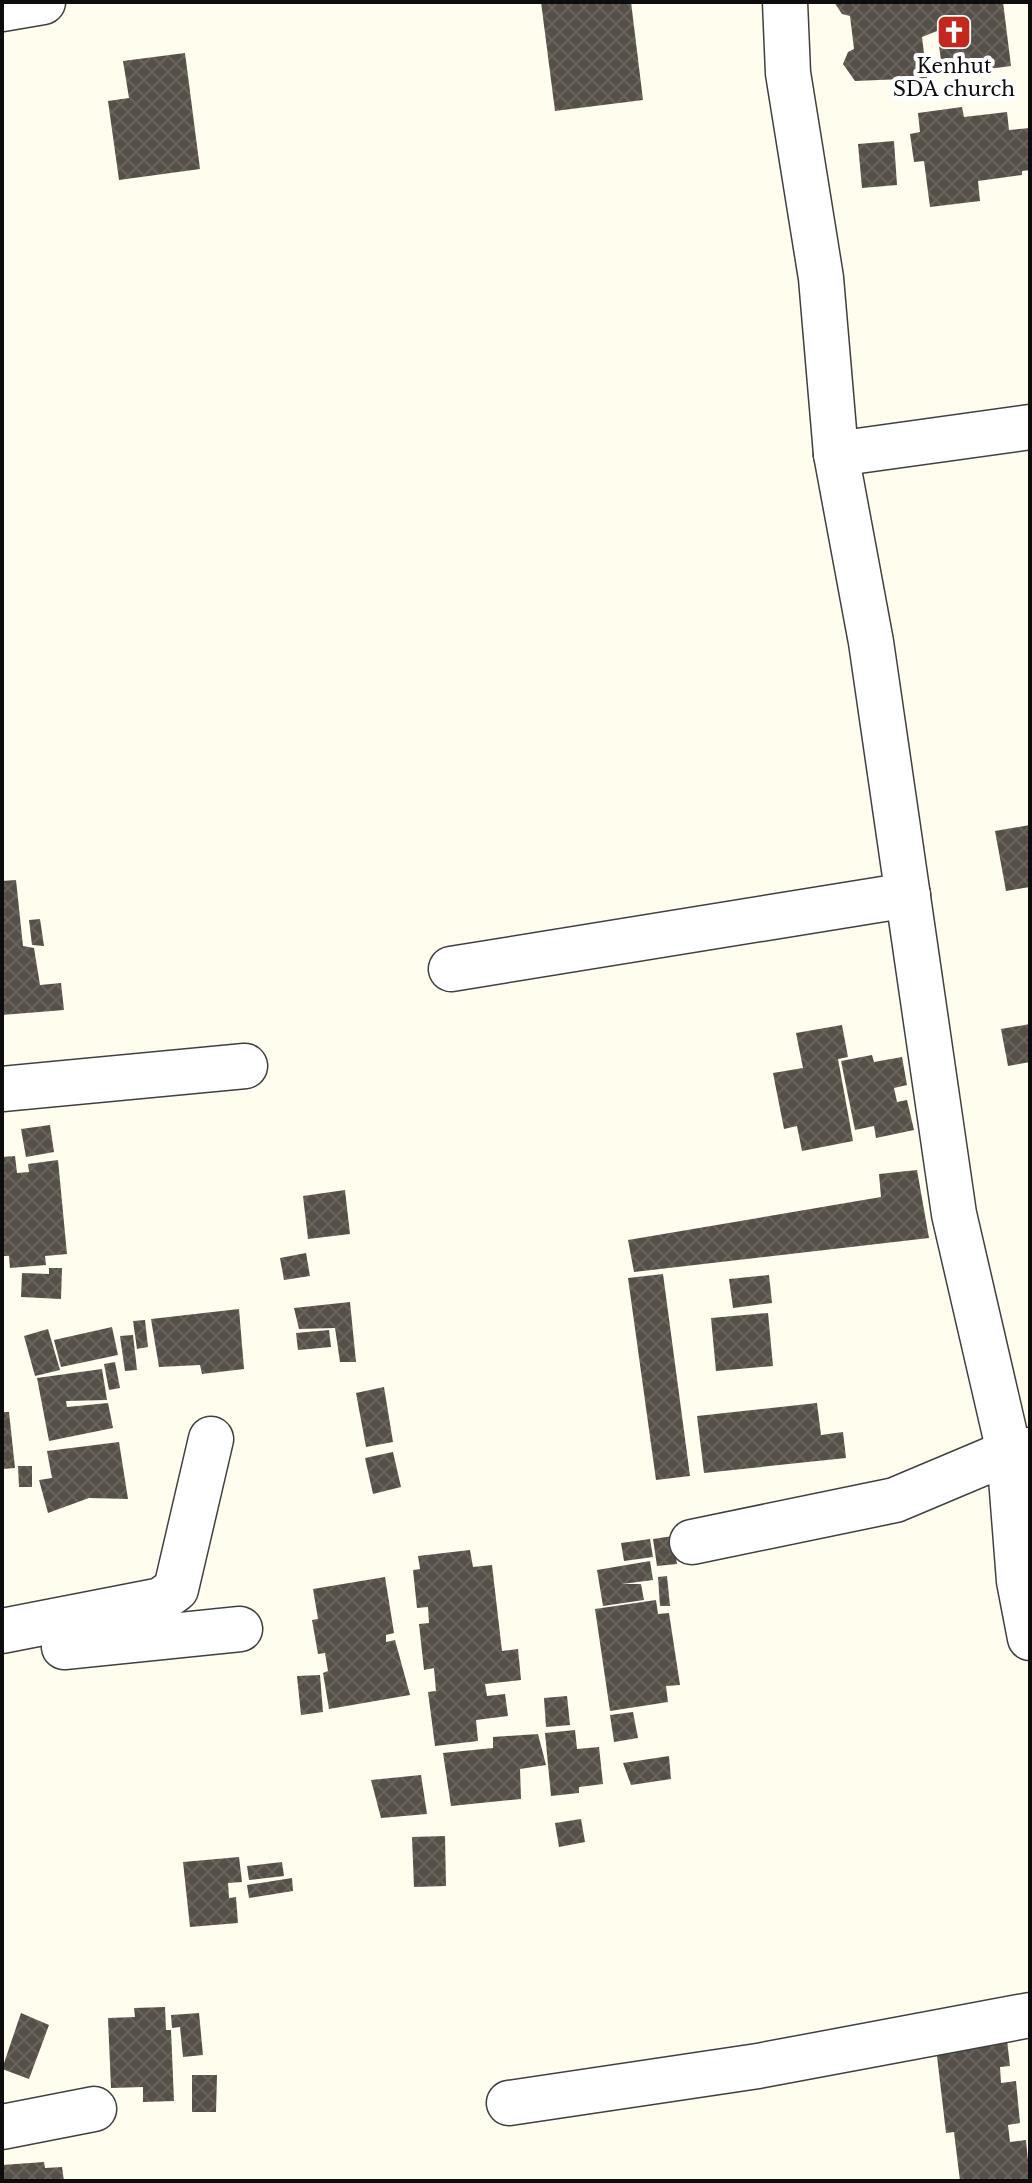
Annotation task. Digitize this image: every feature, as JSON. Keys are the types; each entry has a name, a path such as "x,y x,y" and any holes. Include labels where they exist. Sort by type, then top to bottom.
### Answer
{"street":[{"path":"2,9 43,2"},
{"path":"785,2 788,73 821,278 836,454 871,642 954,1214 1020,1451 1019,1581 1030,1638"},
{"path":"836,454 1030,427"},
{"path":"451,969 908,895"},
{"path":"2,1089 245,1066"},
{"path":"2,1631 161,1600 176,1589 211,1439"},
{"path":"692,1542 895,1500 1020,1451"},
{"path":"2,1655 103,1641 240,1629"},
{"path":"509,2103 758,2066 1030,2015"},
{"path":"2,2127 94,2109"}],"building":[{"path":"541,2 631,2 643,100 555,111"},
{"path":"834,2 1003,2 1011,66 943,75 937,31 922,37 927,78 855,81 843,64 848,52 854,49 850,16 842,14"},
{"path":"185,53 200,169 119,180 108,101 129,98 123,61"},
{"path":"962,107 964,117 1007,112 1009,130 1030,128 1030,170 1022,171 1022,175 978,181 980,201 930,207 924,161 914,162 910,134 920,132 918,113"},
{"path":"894,141 897,185 862,188 858,144"},
{"path":"1030,825 1030,887 1006,891 995,831"},
{"path":"16,880 23,946 34,948 40,985 61,983 64,1010 2,1015 2,881"},
{"path":"40,919 44,946 32,945 29,920"},
{"path":"1030,1024 1030,1062 1008,1066 1001,1029"},
{"path":"842,1025 848,1057 838,1059 853,1141 802,1151 797,1126 784,1129 773,1073 803,1068 796,1033"},
{"path":"872,1055 874,1062 902,1057 907,1085 894,1088 897,1102 907,1100 914,1130 876,1138 874,1126 855,1130 841,1061"},
{"path":"50,1125 54,1152 26,1157 21,1129"},
{"path":"15,1156 17,1173 29,1172 28,1164 58,1160 67,1254 45,1256 46,1265 10,1268 9,1256 2,1256 2,1157"},
{"path":"917,1170 929,1238 634,1272 628,1240 881,1197 879,1174"},
{"path":"345,1190 350,1234 308,1239 303,1196"},
{"path":"306,1253 310,1276 284,1280 280,1258"},
{"path":"49,1268 62,1268 61,1299 21,1297 22,1273 49,1274"},
{"path":"663,1274 690,1476 656,1480 628,1278"},
{"path":"769,1275 772,1303 733,1308 729,1279"},
{"path":"350,1302 356,1362 340,1362 335,1328 299,1329 294,1308"},
{"path":"239,1309 244,1369 202,1374 200,1365 159,1367 151,1319"},
{"path":"768,1313 773,1366 716,1371 711,1318"},
{"path":"145,1320 148,1347 137,1349 133,1321"},
{"path":"112,1327 118,1355 61,1367 54,1340"},
{"path":"48,1329 60,1370 35,1376 24,1336"},
{"path":"329,1330 331,1347 298,1350 296,1333"},
{"path":"133,1335 137,1370 125,1371 120,1336"},
{"path":"115,1362 120,1388 109,1390 104,1364"},
{"path":"102,1369 107,1400 66,1401 67,1407 108,1403 113,1428 49,1441 37,1378"},
{"path":"384,1387 393,1442 366,1447 356,1393"},
{"path":"817,1403 821,1435 843,1432 846,1458 704,1473 697,1416"},
{"path":"2,1412 9,1412 15,1468 2,1469"},
{"path":"119,1442 128,1499 89,1498 48,1513 39,1480 52,1478 47,1451"},
{"path":"393,1452 401,1487 373,1494 365,1458"},
{"path":"18,1466 32,1466 32,1487 19,1487"},
{"path":"673,1536 677,1564 657,1566 653,1539"},
{"path":"650,1539 653,1557 624,1561 621,1543"},
{"path":"470,1550 473,1567 492,1565 502,1651 518,1649 521,1680 485,1684 487,1696 505,1694 508,1716 476,1720 478,1741 435,1746 428,1692 436,1691 434,1668 424,1670 419,1624 429,1623 428,1607 417,1608 413,1570 420,1569 418,1556"},
{"path":"650,1561 653,1580 622,1584 641,1584 644,1600 603,1606 597,1570"},
{"path":"667,1576 670,1606 660,1606 658,1577"},
{"path":"385,1577 394,1633 386,1635 386,1642 395,1640 410,1695 329,1709 323,1673 328,1671 325,1653 318,1654 312,1620 318,1619 313,1589"},
{"path":"656,1600 658,1614 669,1613 680,1685 666,1686 668,1702 610,1711 595,1609"},
{"path":"320,1675 323,1712 301,1715 297,1676"},
{"path":"567,1696 570,1725 546,1727 544,1698"},
{"path":"633,1712 638,1738 614,1742 610,1715"},
{"path":"575,1730 577,1749 599,1747 603,1784 579,1787 579,1793 551,1796 545,1733"},
{"path":"538,1734 546,1765 520,1769 521,1799 451,1806 443,1753 493,1748 493,1737"},
{"path":"669,1756 671,1779 631,1785 623,1763"},
{"path":"421,1775 427,1814 381,1818 371,1780"},
{"path":"581,1819 585,1842 559,1847 555,1823"},
{"path":"445,1836 446,1886 414,1887 412,1837"},
{"path":"239,1857 242,1882 228,1883 229,1898 236,1897 238,1923 190,1927 183,1862"},
{"path":"282,1862 284,1876 249,1880 247,1866"},
{"path":"292,1878 293,1891 249,1898 247,1885"},
{"path":"165,2007 166,2030 171,2030 174,2101 143,2102 143,2087 111,2088 108,2018 135,2017 134,2008"},
{"path":"21,2013 49,2025 29,2079 2,2069"},
{"path":"199,2013 203,2055 183,2057 180,2027 172,2028 171,2015"},
{"path":"1006,2031 1010,2066 1000,2067 1001,2083 1016,2081 1020,2123 1008,2125 1010,2142 1026,2140 1030,2181 960,2181 954,2132 946,2133 935,2039"},
{"path":"192,2075 217,2075 216,2112 192,2112"},
{"path":"44,2162 45,2168 62,2167 64,2181 2,2181 2,2165"}],"place":[{"name":"Kenhut SDA church","path":"954,32"}]}
